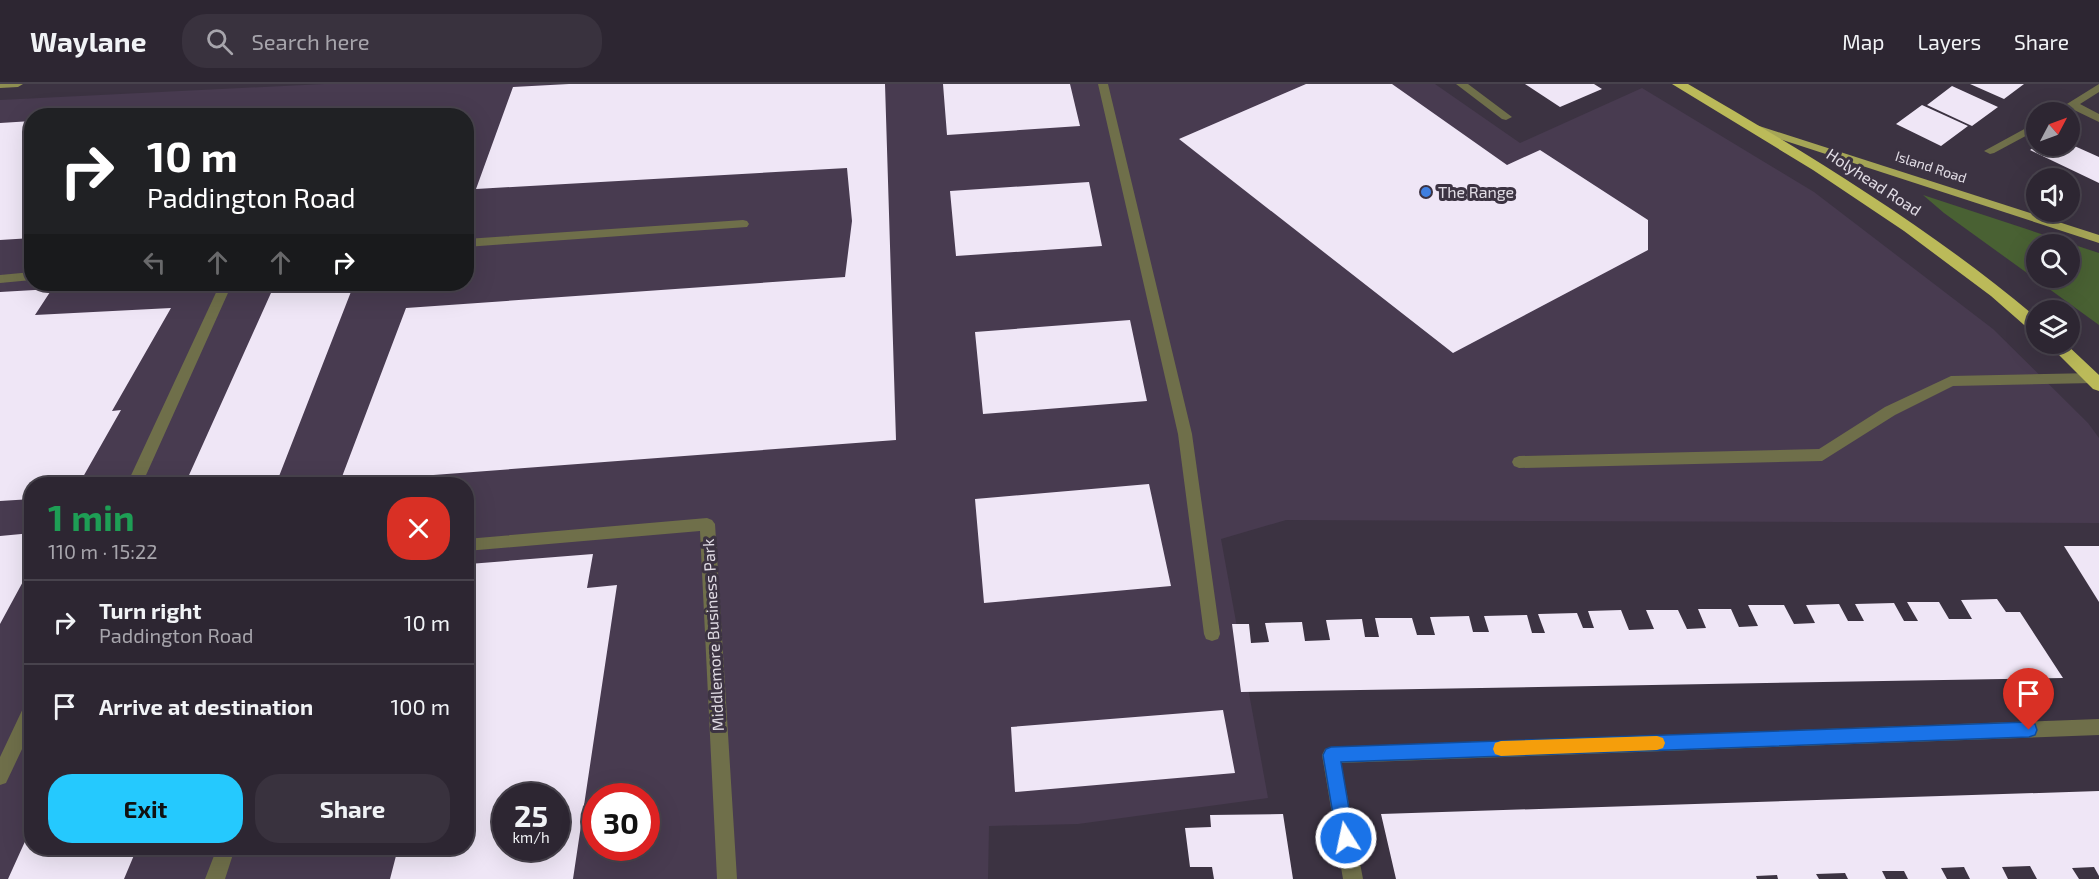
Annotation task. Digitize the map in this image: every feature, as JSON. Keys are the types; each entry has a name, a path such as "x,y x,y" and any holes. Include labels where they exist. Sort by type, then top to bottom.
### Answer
{"highway":[{"name":"Holyhead Road","path":"1679,84 1752,127 1886,213 1982,280 2026,318"},
{"path":"2067,354 2097,380"}],"main road":[{"name":"Island Road","path":"1752,127 2099,239"}],"street":[{"path":"0,85 18,84"},
{"path":"1103,84 1185,434 1212,634"},
{"path":"1461,84 1506,117"},
{"path":"2077,102 2099,87"},
{"path":"2080,109 2099,119"},
{"path":"1990,151 2026,131"},
{"path":"474,242 743,224"},
{"path":"0,279 24,277"},
{"path":"137,477 223,291"},
{"path":"1519,462 1822,455 1890,411 1951,381 2097,380"},
{"name":"Middlemore Business Park","path":"474,544 707,524 727,879"},
{"path":"0,777 24,725"},
{"path":"1353,879 1331,755 2099,727"},
{"path":"215,879 224,855"}],"shaded area":[{"path":"324,84 1435,84 1520,143 1642,88 1814,192 1993,329 2088,423 2099,438 2099,523 1286,520 1221,539 1268,798 1078,824 989,826 988,879 0,879 0,100"}],"green space":[{"path":"1923,195 2041,234 2026,234 2026,272"},
{"path":"2080,247 2099,253 2099,325 2080,311 2080,300 2064,300 2048,288 2080,288"}],"building":[{"path":"569,84 885,84 896,440 406,477 342,477 406,308 845,277 852,221 847,168 476,189 513,87"},
{"path":"943,84 1070,84 1080,126 947,135"},
{"name":"The Range","path":"1306,84 1392,84 1507,165 1540,150 1648,220 1648,250 1453,353 1179,139"},
{"path":"1525,84 1594,84 1602,89 1560,107"},
{"path":"1970,84 2024,84 2004,99"},
{"path":"1952,86 1998,107 1972,126 1927,105"},
{"path":"1922,105 1968,126 1941,146 1896,124"},
{"path":"24,122 24,238 0,240 0,123"},
{"path":"2080,148 2099,157 2099,183 2080,174 2080,168 2068,168 2043,156 2080,156"},
{"path":"1089,182 1102,246 956,256 950,191"},
{"path":"51,291 35,315 171,308 112,411 121,410 83,477 24,477 24,500 0,501 0,292"},
{"path":"272,291 351,291 279,477 188,477"},
{"path":"1130,320 1147,401 983,414 975,332"},
{"path":"1149,484 1171,586 984,603 975,499"},
{"path":"24,534 24,580 0,624 0,536"},
{"path":"2064,546 2099,546 2099,602"},
{"path":"593,554 587,588 617,585 587,783 582,783 582,819 573,879 390,879 396,855 474,855 474,564"},
{"path":"1997,599 2006,612 2020,612 2063,678 1241,692 1232,624 1249,624 1251,643 1269,642 1265,623 1302,622 1305,641 1330,640 1326,620 1362,619 1365,637 1379,637 1375,618 1412,618 1417,635 1435,635 1430,617 1469,616 1473,632 1489,632 1484,616 1527,615 1532,633 1545,633 1538,614 1577,613 1583,628 1594,628 1588,611 1621,610 1629,630 1654,629 1646,610 1678,610 1687,629 1706,628 1698,609 1731,609 1739,627 1758,626 1748,605 1784,605 1794,624 1815,623 1806,605 1839,604 1848,621 1864,621 1855,604 1894,603 1904,621 1918,621 1907,602 1939,602 1949,619 1972,619 1961,600"},
{"path":"1223,710 1235,773 1015,792 1011,727"},
{"path":"2099,791 2099,876 2094,867 2072,868 2079,879 2037,879 2030,866 2002,867 2008,879 1970,879 1964,867 1941,868 1947,879 1908,879 1904,871 1882,871 1886,879 1848,879 1845,873 1816,874 1819,879 1778,879 1777,875 1756,876 1757,879 1396,879 1381,814"},
{"path":"1283,814 1293,879 1214,879 1212,867 1190,867 1185,828 1211,827 1210,815"},
{"path":"24,844 24,855 134,855 124,879 8,879"}],"slow traffic":[{"path":"1501,749 1657,743"}],"place":[{"name":"The Range","path":"1426,192"}],"route":[{"path":"1346,838 1331,755 2029,730"}]}
